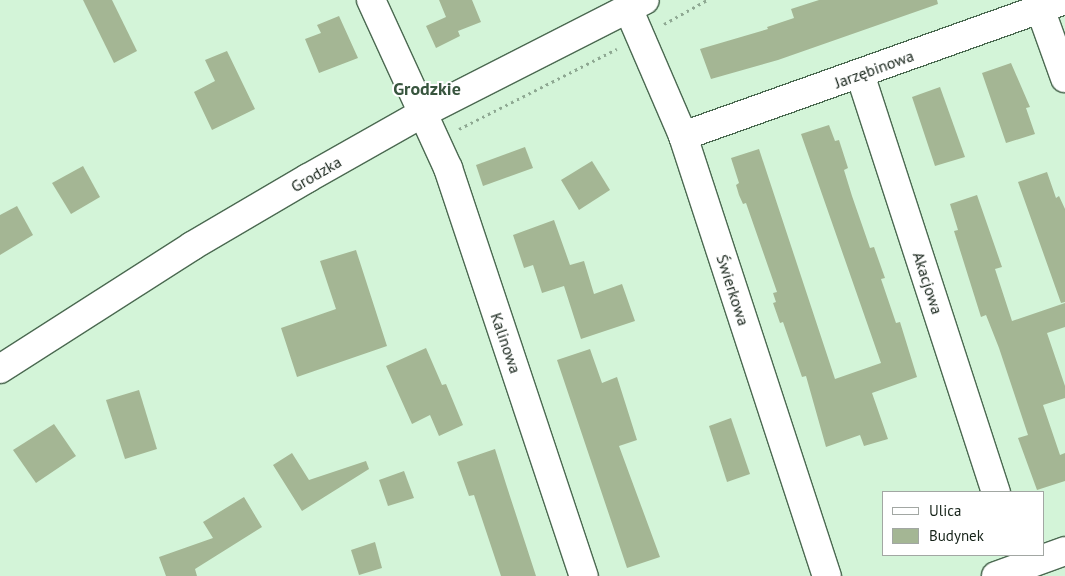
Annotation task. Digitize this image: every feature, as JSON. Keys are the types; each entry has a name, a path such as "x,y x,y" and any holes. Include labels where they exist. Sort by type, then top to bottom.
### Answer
{"street":[{"name":"Kalinowa","path":"371,0 421,114 448,168 584,576"},
{"name":"Jarzębinowa","path":"683,136 860,74 1048,3"},
{"path":"1048,3 1065,78"},
{"name":"Grodzka","path":"0,369 192,246 421,114 637,4"},
{"name":"Świerkowa","path":"637,4 642,37 683,136 827,576"},
{"name":"Akacjowa","path":"860,74 996,491"},
{"path":"1011,566 1065,551"}],"path":[{"path":"434,141 642,37 707,0"}],"building":[{"path":"83,0 112,0 137,51 114,63"},
{"path":"439,0 472,0 481,22 458,31 460,36 436,48 426,26 446,17"},
{"path":"819,0 937,0 938,4 778,60 711,79 700,49 768,29 767,27 794,18 791,9"},
{"path":"339,16 358,58 319,73 305,39 321,33 317,25"},
{"path":"227,51 255,109 212,130 194,92 215,81 205,60"},
{"path":"1011,63 1030,107 1026,108 1035,134 1006,143 982,73"},
{"path":"940,87 965,157 935,166 912,97"},
{"path":"829,125 835,141 839,140 848,168 844,170 852,196 870,248 874,247 885,278 881,279 896,323 900,322 917,377 872,393 888,439 864,446 860,435 826,447 806,376 802,377 783,322 780,323 773,303 776,302 773,293 777,292 746,203 743,204 739,195 736,185 739,183 731,158 759,149 835,379 881,363 801,134"},
{"path":"525,147 533,168 483,186 476,165"},
{"path":"592,161 610,190 579,210 561,180"},
{"path":"83,166 100,197 71,214 52,183"},
{"path":"1047,172 1056,198 1059,196 1065,209 1065,302 1061,303 1018,182"},
{"path":"977,195 1002,267 995,269 1012,321 1065,303 1065,327 1047,333 1065,386 1065,398 1043,405 1060,455 1065,453 1065,481 1037,490 1018,438 1028,435 986,315 981,317 954,231 958,230 950,204"},
{"path":"17,206 33,235 0,255 0,215"},
{"path":"554,220 570,265 584,261 594,294 622,284 635,321 581,339 564,286 542,293 533,265 524,268 513,235"},
{"path":"356,250 387,346 297,377 281,328 336,309 320,261"},
{"path":"426,348 442,385 446,384 463,425 439,436 430,415 412,424 386,366"},
{"path":"590,349 602,383 617,377 637,440 619,446 660,557 627,568 557,360"},
{"path":"139,390 157,449 125,459 106,400"},
{"path":"731,418 750,474 727,482 709,426"},
{"path":"54,424 76,456 36,483 13,450"},
{"path":"495,449 536,576 501,576 474,495 469,496 457,462"},
{"path":"292,453 309,480 366,461 369,469 302,511 273,465"},
{"path":"404,471 414,498 388,506 379,480"},
{"path":"244,497 262,527 195,569 197,576 166,576 159,557 213,538 203,522"},
{"path":"375,542 382,568 359,575 351,550"}],"district":[{"name":"Grodzkie","path":"427,89"}]}
